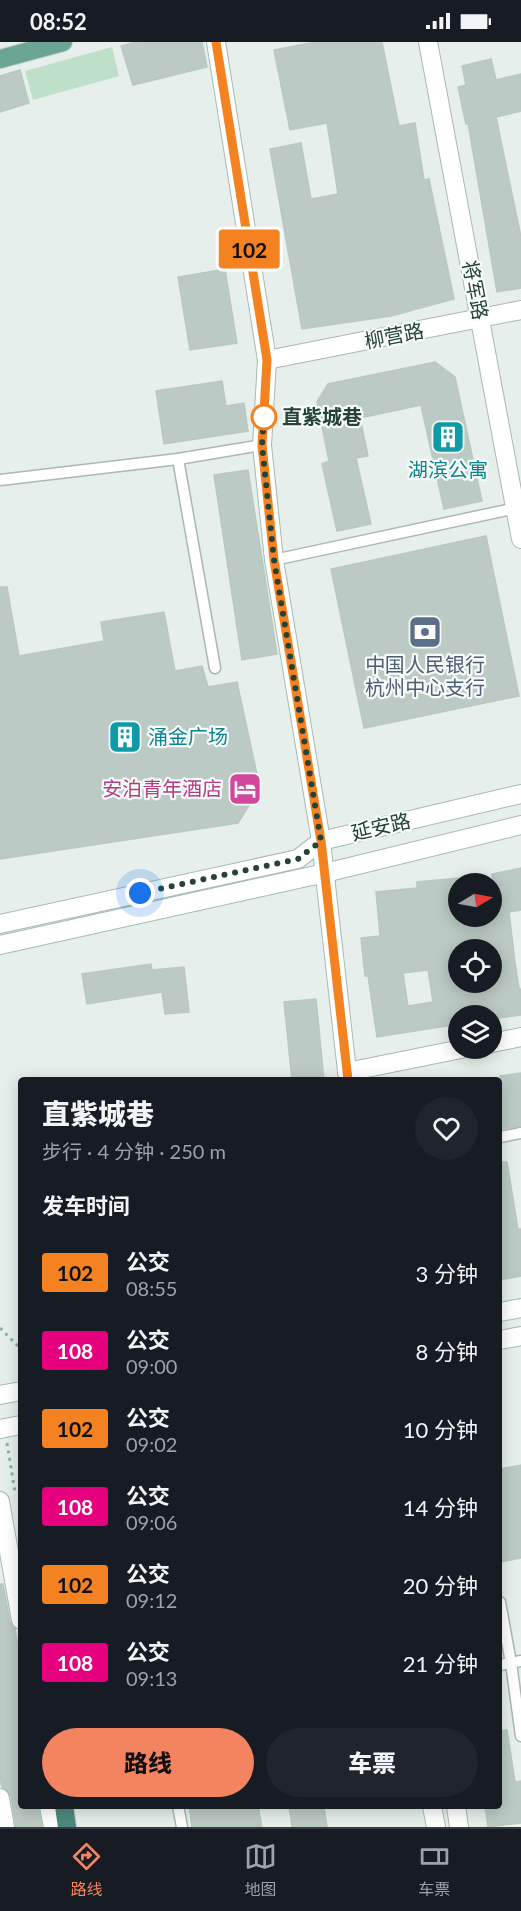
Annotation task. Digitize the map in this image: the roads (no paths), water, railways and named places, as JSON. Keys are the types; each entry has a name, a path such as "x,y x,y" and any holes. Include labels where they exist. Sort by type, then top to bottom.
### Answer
{"highway":[{"path":"64,1809 67,1827"}],"main road":[{"path":"0,59 63,42"}],"street":[{"path":"216,42 267,360 262,445 274,560 321,841 347,1076 448,1052"},
{"name":"将军路","path":"428,42 521,538"},
{"name":"柳营路","path":"267,360 521,310"},
{"name":"延安路","path":"0,924 298,859 321,841 521,794"},
{"name":"延安路","path":"0,945 325,873 521,825"},
{"path":"502,1041 521,1037"},
{"path":"502,1312 521,1308"},
{"path":"502,1340 521,1336"},
{"path":"0,1395 18,1392"},
{"path":"8,1497 18,1592"},
{"path":"0,1798 5,1827"},
{"path":"50,1809 52,1827"},
{"path":"433,1809 436,1827"},
{"path":"456,1809 459,1827"}],"lane":[{"path":"0,480 178,459 262,445"},
{"path":"178,459 215,668"},
{"path":"274,560 516,508"},
{"path":"502,1137 521,1133"},
{"path":"502,1610 516,1662 521,1736"},
{"path":"179,1809 182,1827"}],"place":[{"name":"直紫城巷","path":"264,417"},
{"name":"湖滨公寓","path":"448,437"},
{"name":"中国人民银行 杭州中心支行","path":"425,632"},
{"name":"涌金广场","path":"125,737"},
{"name":"安泊青年酒店","path":"245,789"}]}
